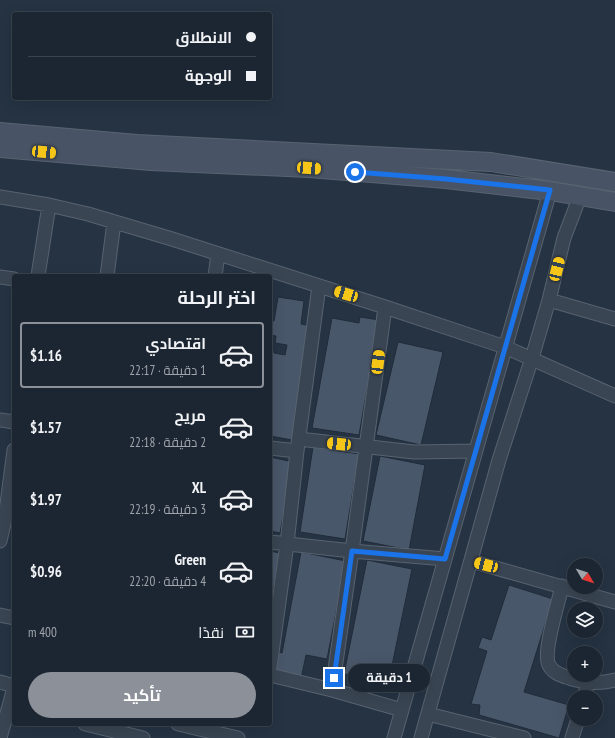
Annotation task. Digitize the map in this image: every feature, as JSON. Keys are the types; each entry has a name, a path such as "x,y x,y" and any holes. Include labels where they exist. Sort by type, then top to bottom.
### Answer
{"main road":[{"path":"0,132 137,144 491,162 615,182"},
{"path":"0,148 151,161 309,168 439,178 550,190 615,202"}],"street":[{"path":"394,738 550,190"},
{"path":"421,738 499,460 549,300 564,238 580,196"},
{"path":"0,197 49,205 114,222 385,307 505,347 615,396"},
{"path":"38,274 49,205"},
{"path":"107,274 114,222"},
{"path":"215,274 218,254"},
{"path":"0,277 12,279"},
{"path":"272,653 319,286"},
{"path":"549,300 615,319"},
{"path":"332,690 385,307"},
{"path":"0,420 12,422"},
{"path":"272,448 298,445 366,446 414,452 476,451"},
{"path":"0,541 6,519 12,467"},
{"path":"272,542 445,559"},
{"path":"471,561 615,602"},
{"path":"562,586 548,645 547,663 550,668 560,675 588,683 606,683 615,680"},
{"path":"0,615 12,618"},
{"path":"272,676 332,690 402,710"},
{"path":"0,682 12,686"},
{"path":"586,690 588,683"},
{"path":"0,738 12,693"},
{"path":"428,714 524,738"},
{"path":"93,726 143,738"},
{"path":"187,726 238,738"},
{"path":"572,738 576,726"}],"building":[{"path":"278,297 304,301 301,324 311,326 292,440 272,436 272,350 274,350 274,353 285,355 287,345 275,343 276,336 272,335 272,320 274,321"},
{"path":"360,317 379,320 359,435 312,428 332,318 359,323"},
{"path":"398,342 443,352 421,445 376,435"},
{"path":"313,447 359,454 345,539 300,532"},
{"path":"380,456 425,465 409,550 363,541"},
{"path":"272,457 293,462 280,533 272,531"},
{"path":"272,551 280,553 272,598"},
{"path":"301,552 346,561 327,659 306,655 301,679 275,674 279,652 282,653"},
{"path":"367,560 412,569 389,680 344,674"},
{"path":"509,585 553,599 524,692 567,704 567,712 559,738 479,715 480,705 471,704 487,651 478,648 482,637 491,640"}],"route":[{"path":"334,678 352,551 445,559 550,190 446,179 355,172"}]}
